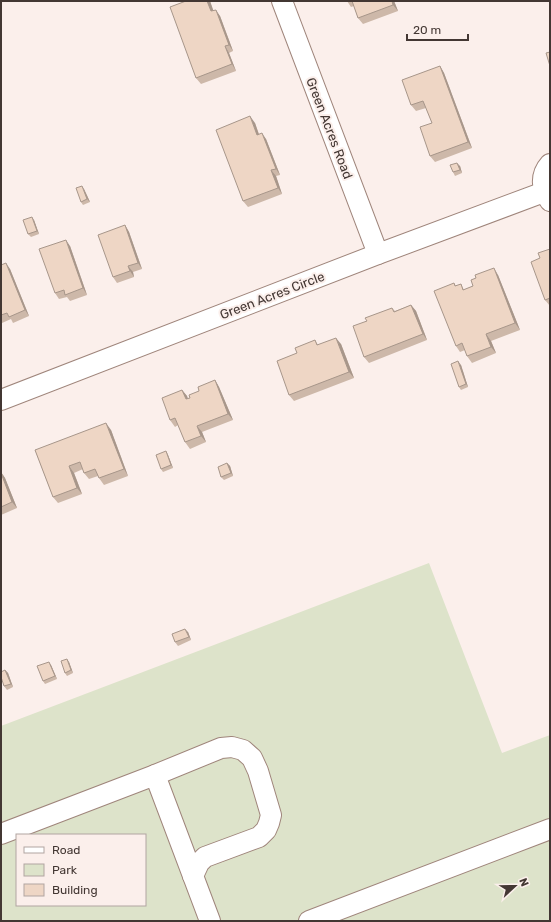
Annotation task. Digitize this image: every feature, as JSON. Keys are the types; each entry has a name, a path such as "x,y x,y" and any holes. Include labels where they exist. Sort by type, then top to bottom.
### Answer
{"street":[{"name":"Green Acres Road","path":"282,1 378,254"},
{"name":"Green Acres Circle","path":"1,400 378,254 547,196 542,183 544,173 550,164"},
{"path":"1,834 221,748 232,746 243,750 252,758 258,771 271,815 269,823 266,830 259,836 205,858 199,863 193,876"},
{"path":"155,775 210,921"},
{"path":"309,921 550,829"}],"green space":[{"path":"429,563 502,753 550,735 550,921 1,921 1,726"}],"building":[{"path":"186,1 207,1 211,11 216,10 229,45 225,46 232,64 196,78 170,7"},
{"path":"352,1 392,1 393,5 358,18"},
{"path":"550,52 550,66 546,53"},
{"path":"440,66 468,142 430,156 420,127 432,123 423,101 411,105 402,80"},
{"path":"250,116 257,135 262,133 276,169 271,170 278,188 243,201 216,130"},
{"path":"457,163 460,170 453,172 450,165"},
{"path":"82,186 87,199 81,202 76,188"},
{"path":"32,217 37,231 28,234 23,220"},
{"path":"125,225 138,263 128,266 130,271 113,277 98,235"},
{"path":"66,240 83,288 65,295 64,290 55,293 39,249"},
{"path":"550,249 550,298 545,300 531,262 540,258 538,253"},
{"path":"6,263 25,310 9,317 7,313 1,315 1,265"},
{"path":"494,268 515,323 486,334 491,347 467,356 462,343 456,346 434,291 454,283 455,286 461,284 463,290 473,286 471,280 476,278 475,275"},
{"path":"411,305 423,334 364,357 353,326 367,321 365,318 392,308 394,312"},
{"path":"336,338 349,372 289,395 277,361 297,353 295,348 315,340 317,345"},
{"path":"458,361 466,384 459,387 451,364"},
{"path":"215,380 228,414 197,426 201,436 185,442 175,418 170,420 162,398 182,390 186,399 190,398 189,395 199,391 198,387"},
{"path":"106,423 124,469 99,478 95,469 84,473 80,462 69,466 77,488 53,497 35,450"},
{"path":"166,451 171,465 161,469 156,455"},
{"path":"227,463 231,473 221,477 218,467"},
{"path":"1,473 12,502 1,507"},
{"path":"185,629 189,637 175,642 172,634"},
{"path":"67,659 71,670 65,673 61,661"},
{"path":"49,662 55,676 43,681 37,666"},
{"path":"5,670 11,684 4,686 1,672"}]}
